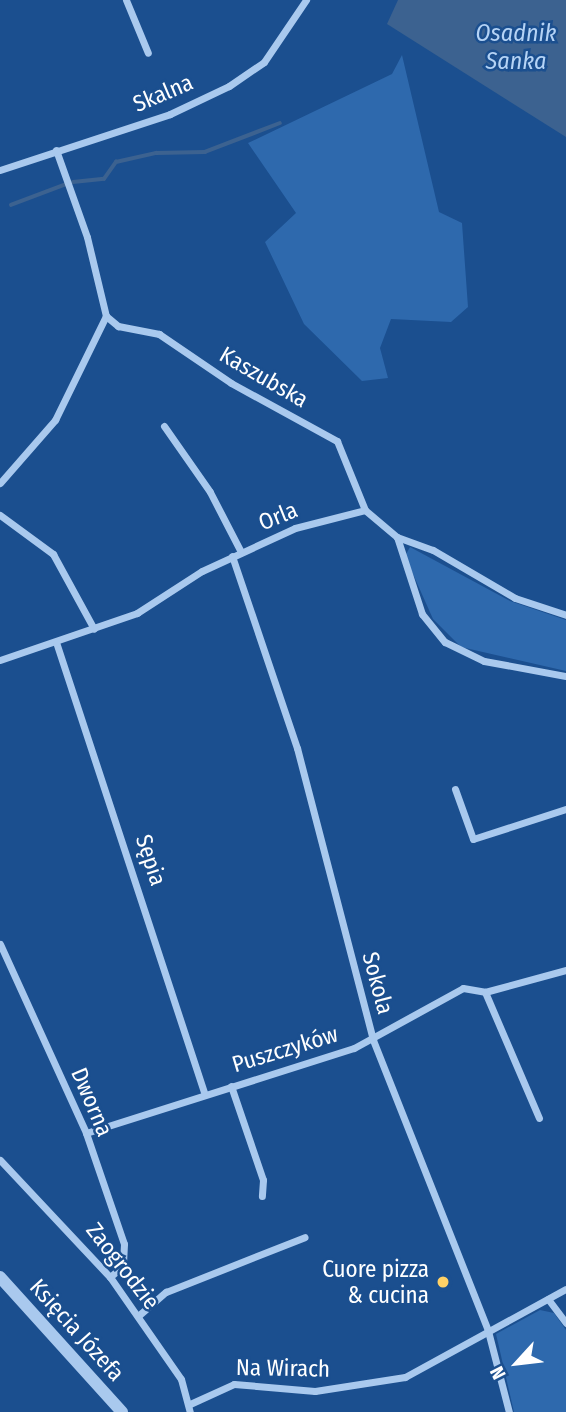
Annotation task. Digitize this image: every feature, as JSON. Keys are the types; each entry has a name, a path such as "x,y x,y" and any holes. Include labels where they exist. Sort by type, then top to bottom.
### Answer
{"street":[{"path":"126,0 148,53"},
{"name":"Skalna","path":"0,170 170,114 251,73 306,0"},
{"path":"1,476 55,420 106,316 87,237 56,150"},
{"name":"Kaszubska","path":"106,316 118,326 159,334 231,383 337,440 365,510"},
{"path":"164,426 210,492 241,552"},
{"path":"365,510 397,537 433,550 516,598 566,615"},
{"name":"Orla","path":"0,660 137,613 232,556 329,516 365,510"},
{"path":"0,515 53,554 94,629"},
{"path":"397,537 422,614 457,652 566,676"},
{"name":"Sokola","path":"232,556 296,748 373,1040 488,1331 509,1412"},
{"name":"Sępia","path":"56,642 204,1093"},
{"path":"455,789 472,839 566,809"},
{"name":"Dworna","path":"0,944 86,1133 124,1244 123,1266 110,1277"},
{"name":"Puszczyków","path":"86,1133 373,1040 463,988 485,992 566,970"},
{"path":"485,992 539,1118"},
{"path":"231,1086 263,1180 262,1196"},
{"name":"Zaogrodzie","path":"0,1160 110,1277 181,1378 190,1408"},
{"path":"138,1316 166,1292 305,1237"},
{"name":"Księcia Józefa","path":"0,1277 122,1412"},
{"name":"Na Wirach","path":"190,1408 234,1384 315,1391 391,1381 566,1289"},
{"path":"548,1299 566,1323"}],"shaded area":[{"path":"402,55 439,212 462,223 468,307 451,322 391,319 380,348 388,378 362,381 304,324 265,242 296,213 248,143 392,74"},
{"path":"410,547 510,601 566,620 566,671 461,647 433,619 405,556"},
{"path":"540,1310 554,1313 566,1330 566,1412 514,1412 496,1334"}],"water":[{"name":"Osadnik Sanka","path":"398,0 566,0 566,137 387,24"}],"waterway":[{"path":"73,182 104,179 116,162 156,153 205,152 280,123"},
{"path":"11,205 64,185"}],"place":[{"name":"Cuore pizza & cucina","path":"443,1282"}]}
